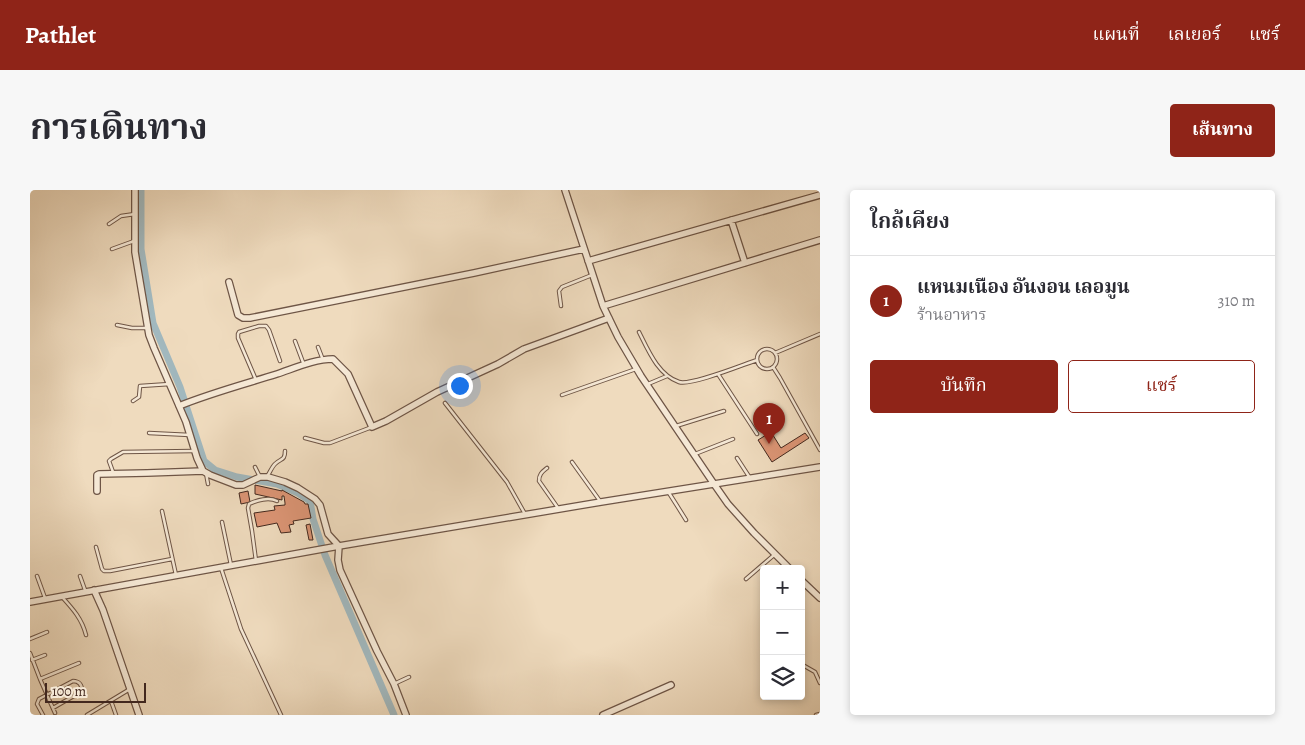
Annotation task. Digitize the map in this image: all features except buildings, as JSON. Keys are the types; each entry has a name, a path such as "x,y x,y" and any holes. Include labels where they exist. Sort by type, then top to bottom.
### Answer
{"street":[{"path":"135,190 135,252 148,328 154,348 181,405 195,451 204,471 236,485 248,483 257,478 268,477 298,488 315,499 320,505 328,534 339,546 338,560 340,570 394,684 406,715"},
{"path":"565,190 603,306 636,368 714,484 754,533 786,565"},
{"path":"588,261 820,195"},
{"path":"731,220 745,263"},
{"path":"603,306 820,240"},
{"path":"229,282 238,315 243,318 250,318 584,249"},
{"path":"181,405 304,365 333,359 348,374 372,427 524,349 609,318"},
{"path":"30,602 332,547 820,467"},
{"path":"97,491 97,474 204,471"},
{"path":"805,584 820,598"},
{"path":"94,590 103,610 139,715"},
{"path":"603,715 617,712 671,684"}],"lane":[{"path":"109,224 121,216 135,214"},
{"path":"112,249 135,240"},
{"path":"562,306 559,291 562,287 592,274"},
{"path":"117,325 132,328 148,328"},
{"path":"256,380 238,338 239,332 259,326 266,326 280,361"},
{"path":"639,332 650,355 667,376 681,383 718,374 757,360"},
{"path":"775,353 820,334"},
{"path":"294,341 304,365"},
{"path":"318,348 323,360"},
{"path":"763,350 770,350 775,353 777,360 773,367 769,369 761,368 757,360 763,350"},
{"path":"773,367 820,450"},
{"path":"562,395 636,368"},
{"path":"718,374 757,434"},
{"path":"647,384 667,376"},
{"path":"133,401 139,398 140,386 170,384"},
{"path":"445,403 507,482 526,515"},
{"path":"675,427 724,410"},
{"path":"305,438 330,443 372,427"},
{"path":"149,433 190,435"},
{"path":"694,455 733,439"},
{"path":"268,477 273,466 285,455 284,450"},
{"path":"114,474 109,461 123,452 195,451"},
{"path":"737,458 750,478"},
{"path":"572,462 601,502"},
{"path":"255,467 257,478"},
{"path":"547,468 541,472 539,481 558,510"},
{"path":"204,471 208,484"},
{"path":"669,491 686,520"},
{"path":"256,561 249,504 255,501 277,500"},
{"path":"162,511 176,575"},
{"path":"222,522 231,565"},
{"path":"96,547 104,571 172,559"},
{"path":"746,579 775,554"},
{"path":"221,567 241,629 281,715"},
{"path":"37,576 45,599"},
{"path":"80,576 86,592"},
{"path":"62,596 79,617 86,635"},
{"path":"30,639 47,632"},
{"path":"30,653 55,713"},
{"path":"32,660 45,655"},
{"path":"40,679 79,663"},
{"path":"805,666 815,672 820,683"},
{"path":"394,684 409,677"},
{"path":"43,715 37,704 39,700 76,681 82,687 82,691 53,708"},
{"path":"87,715 130,689"},
{"path":"111,701 116,715"},
{"path":"816,715 820,714"}],"waterway":[{"path":"141,190 141,249 153,323 180,387 204,461 215,470 237,477 277,484 298,493 310,501 313,519 325,555 394,715"}],"place":[{"name":"แหนมเนือง อันงอน เลอมูน","path":"769,444"}]}
